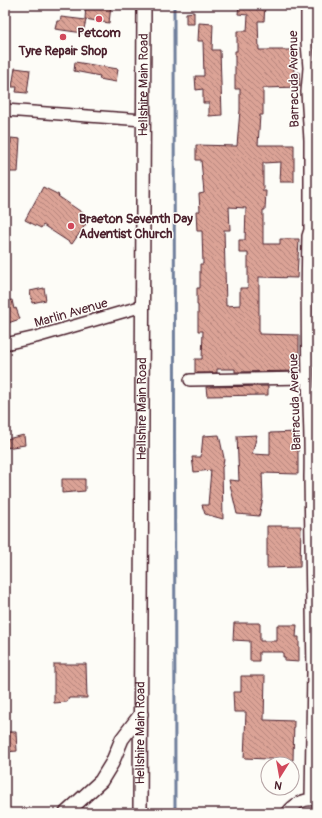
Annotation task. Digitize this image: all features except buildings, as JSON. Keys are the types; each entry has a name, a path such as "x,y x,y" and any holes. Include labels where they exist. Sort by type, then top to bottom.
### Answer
{"main road":[{"name":"Hellshire Main Road","path":"140,813 144,5"},
{"path":"66,813 101,781 112,763 122,739 141,714"}],"street":[{"name":"Barracuda Avenue","path":"307,5 309,68 307,92 313,230 308,236 307,282 308,378 314,450 310,477 315,671 314,800"},
{"path":"5,110 143,120"},
{"name":"Marlin Avenue","path":"5,344 36,337 143,306"},
{"path":"190,380 308,378"},
{"path":"287,813 292,806 307,799 314,800"}],"waterway":[{"path":"174,5 175,813"}],"place":[{"name":"Petcom","path":"99,19"},
{"name":"Tyre Repair Shop","path":"63,37"},
{"name":"Braeton Seventh Day Adventist Church","path":"71,226"}]}
